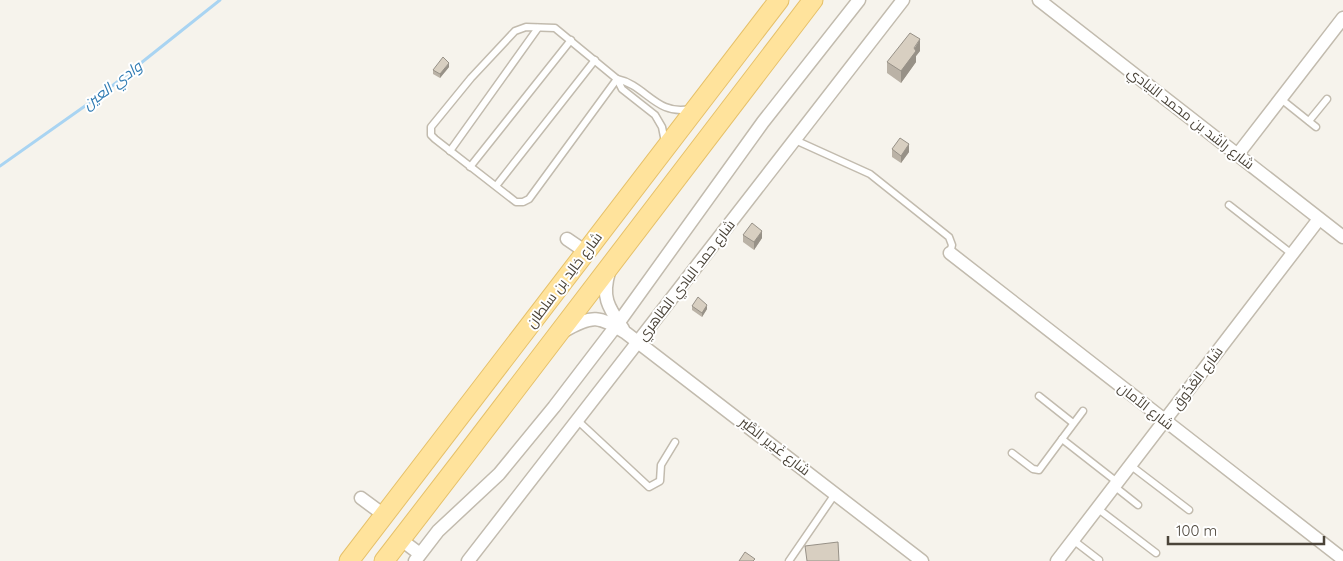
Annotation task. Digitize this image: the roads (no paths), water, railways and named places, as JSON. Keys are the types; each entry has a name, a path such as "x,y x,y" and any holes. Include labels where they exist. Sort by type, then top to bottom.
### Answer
{"main road":[{"name":"شارع خالِد بن سلطان","path":"349,561 779,0"},
{"name":"شارع خالِد بن سلطان","path":"384,561 813,0"}],"street":[{"path":"400,539 418,558 438,531 499,474 620,327 763,122 859,0"},
{"name":"شارع حمد البادي الظاهري","path":"468,561 903,0"},
{"name":"شارع راشد بن محمد النيادي","path":"1039,0 1343,237"},
{"path":"1238,154 1343,18"},
{"name":"شارع العُذُوق","path":"1057,561 1319,219"},
{"path":"567,239 586,252"},
{"name":"شارع الأمان","path":"950,253 1343,559"},
{"name":"شارع غَدِير الطَّير","path":"613,260 605,285 606,297 620,327"},
{"name":"شارع غَدِير الطَّير","path":"559,334 587,319 596,319 620,327 922,561"},
{"path":"361,498 384,515"}],"lane":[{"path":"617,79 529,199 523,202 516,202 470,168 431,135 431,127 471,78 515,30 526,27 555,28 617,79 622,89 655,115 664,134 664,150"},
{"path":"450,151 538,28"},
{"path":"470,168 571,40"},
{"path":"496,186 595,60"},
{"path":"617,79 627,81 665,108 684,110 698,106"},
{"path":"1281,99 1316,127"},
{"path":"1309,121 1327,99"},
{"path":"795,140 875,177 948,238 952,245 950,253"},
{"path":"1229,205 1292,254"},
{"path":"1039,396 1073,423"},
{"path":"1012,453 1033,469 1039,470 1083,411"},
{"path":"577,420 649,487 660,481 661,464 675,442"},
{"path":"1062,439 1138,505"},
{"path":"1130,465 1189,510"},
{"path":"789,561 836,494"},
{"path":"1097,508 1156,553"},
{"path":"1073,540 1099,560"}],"waterway":[{"name":"وادي العين","path":"0,166 102,94 220,0"}]}
